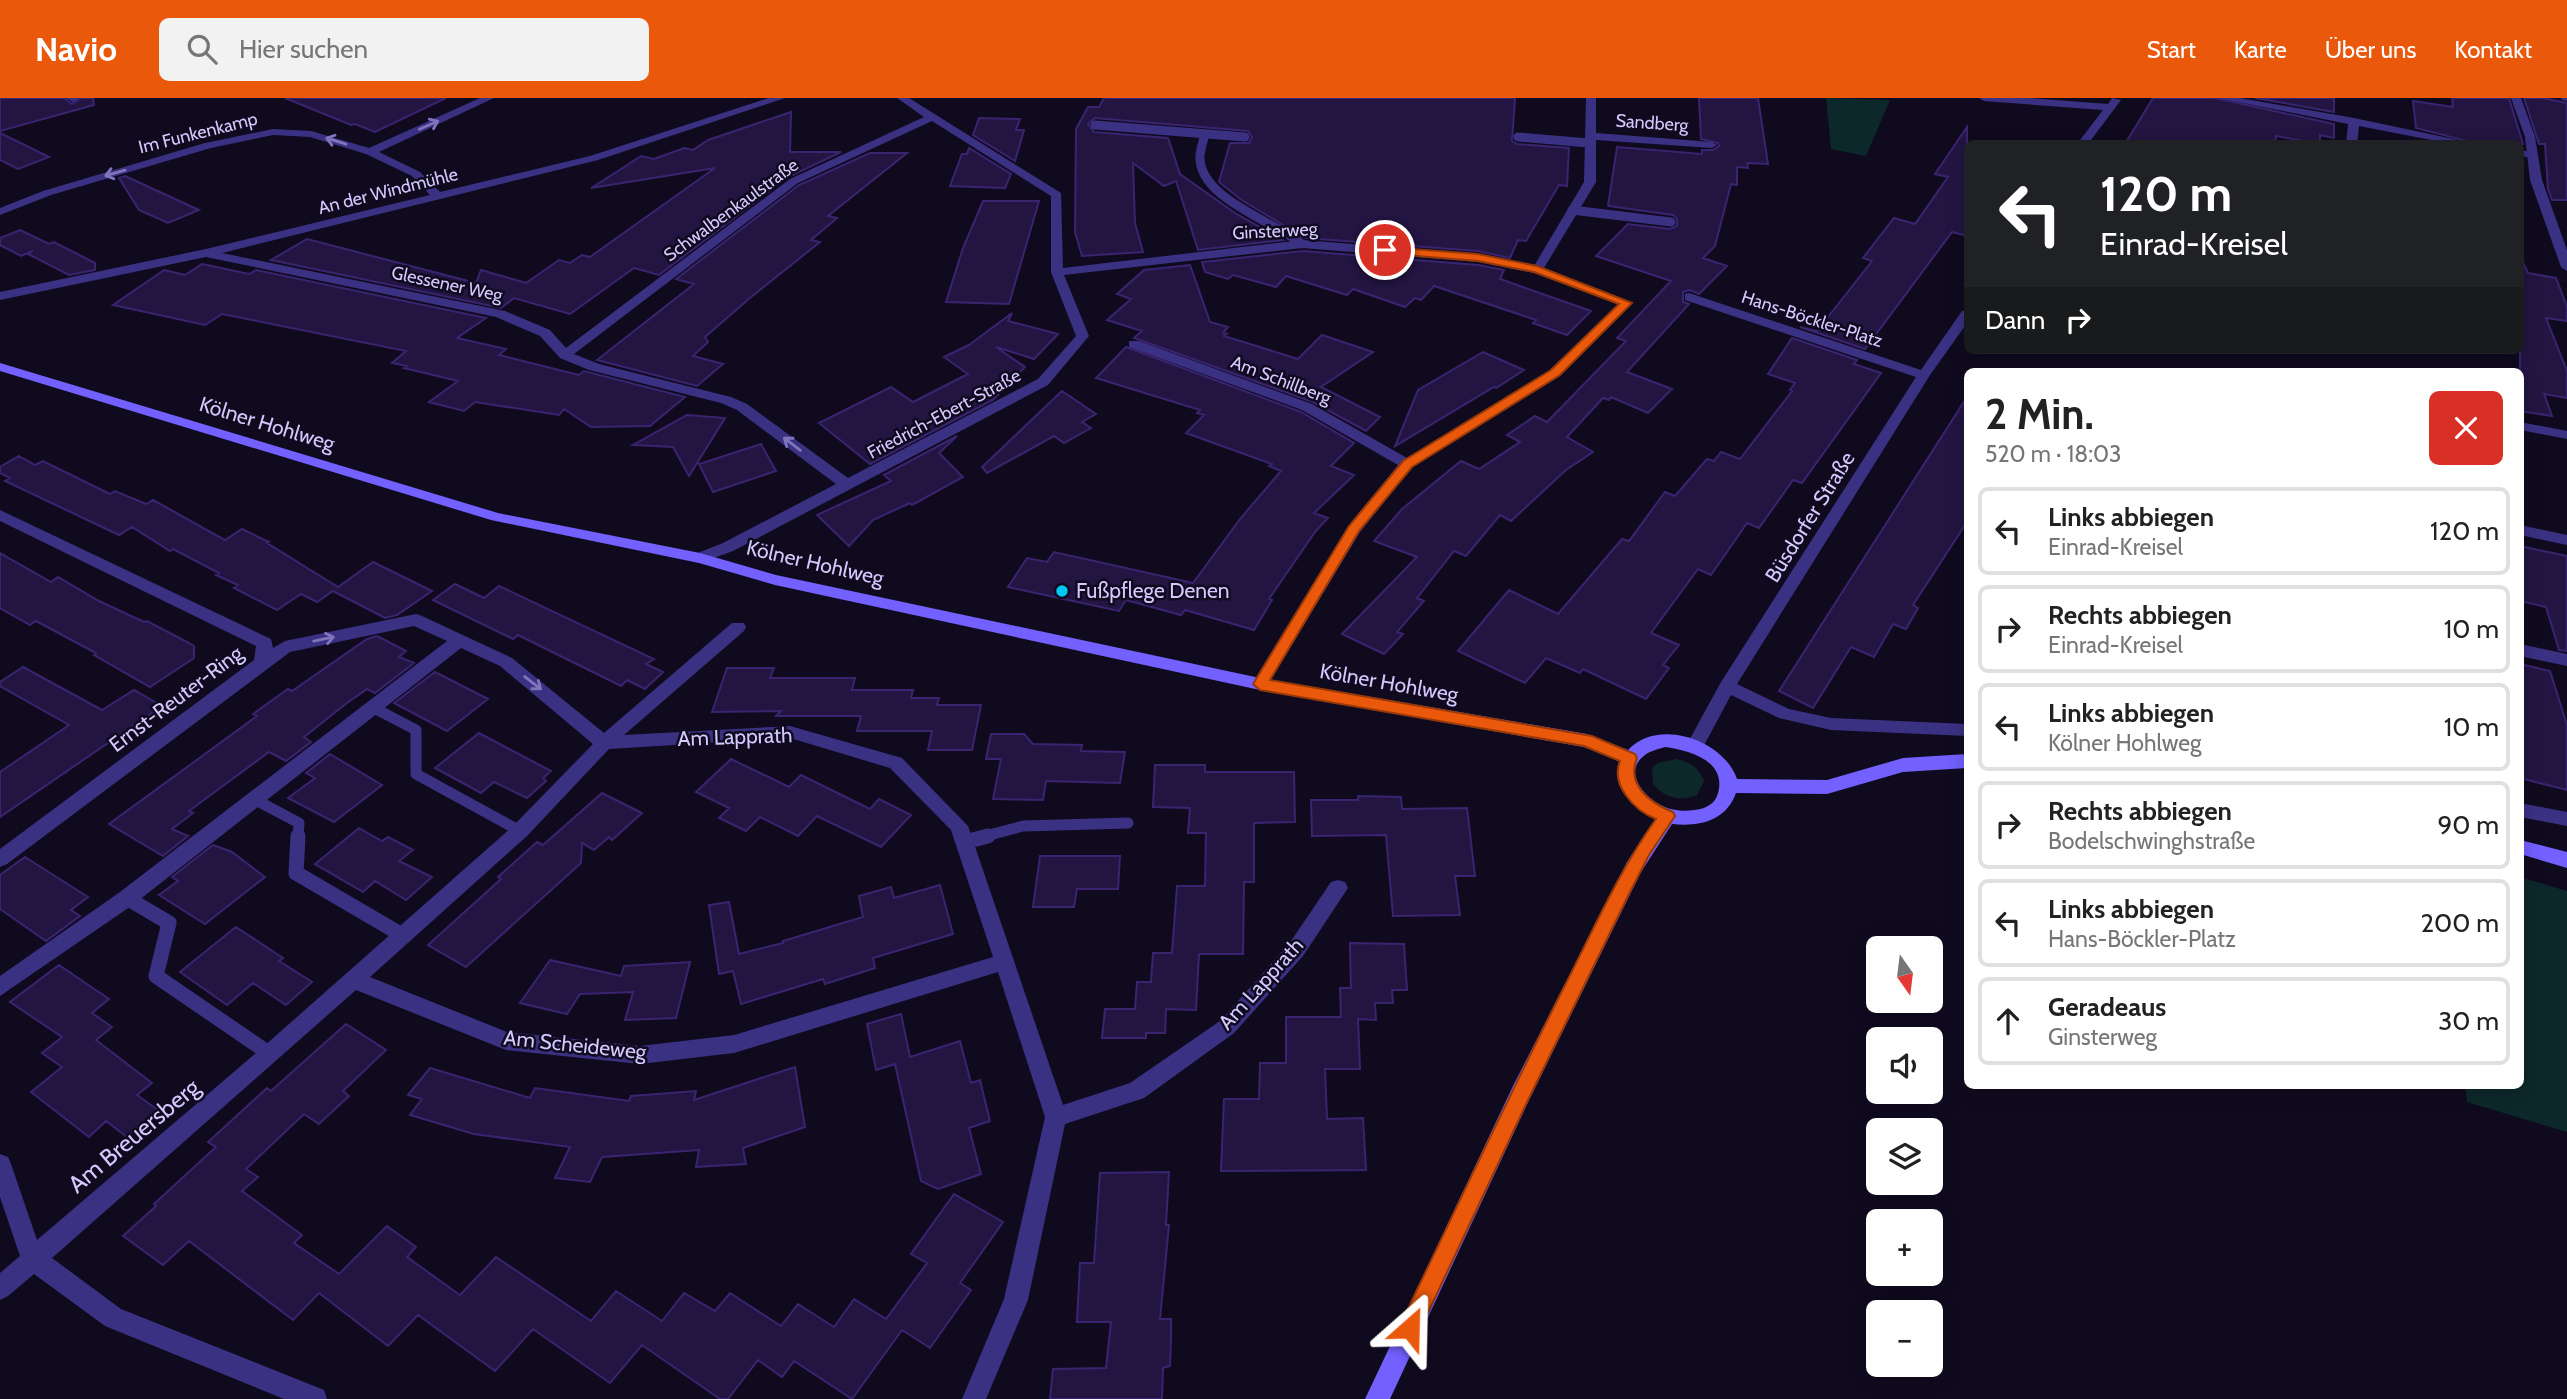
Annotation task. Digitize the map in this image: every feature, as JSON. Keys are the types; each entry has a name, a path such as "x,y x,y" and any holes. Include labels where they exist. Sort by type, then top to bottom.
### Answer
{"main road":[{"name":"Kölner Hohlweg","path":"0,367 496,517 700,558 775,579 1260,684 1587,741 1629,758"},
{"path":"1664,740 1695,746 1720,763 1727,775 1729,786 1726,799 1710,813 1685,819 1667,816 1652,811 1630,791 1625,768 1637,749 1664,740"},
{"path":"1729,786 1827,787 1903,765 1964,761"},
{"path":"1377,1399 1527,1081 1634,867 1667,816"},
{"path":"2524,848 2567,860"}],"street":[{"path":"370,152 489,98"},
{"name":"An der Windmühle","path":"0,296 206,253 594,158 780,98"},
{"name":"Friedrich-Ebert-Straße","path":"700,558 728,547 1043,382 1083,336 1057,272 1057,195 902,98"},
{"name":"Sandberg","path":"1537,270 1590,182 1591,98"},
{"path":"1984,98 2115,102"},
{"path":"2224,98 2451,140"},
{"path":"2516,98 2530,137 2526,154 2567,267"},
{"path":"2085,140 2115,102"},
{"name":"Schwalbenkaulstraße","path":"565,355 794,181 932,117"},
{"path":"2352,140 2354,121"},
{"name":"Im Funkenkamp","path":"0,212 47,193 257,134 295,132 311,134 370,152 416,174 437,196"},
{"name":"Sandberg","path":"1590,139 1712,145"},
{"name":"Ginsterweg","path":"1057,272 1302,244 1478,258 1537,270"},
{"name":"Glessener Weg","path":"206,253 500,314 545,333 565,355 594,367 726,400 742,407 846,485"},
{"path":"1260,684 1354,529 1408,464 1555,373 1626,303 1537,270"},
{"name":"Hans-Böckler-Platz","path":"1689,297 1924,375"},
{"name":"Büsdorfer Straße","path":"1695,746 1727,686 1924,375 1964,318"},
{"name":"Am Schillberg","path":"1134,344 1307,407 1408,464"},
{"path":"2524,427 2567,435"},
{"name":"Ernst-Reuter-Ring","path":"0,515 265,643 262,663 0,859"},
{"path":"2524,531 2567,540"},
{"path":"262,663 285,647 416,620 506,662 604,743 738,626"},
{"path":"0,987 127,898 459,640"},
{"path":"2524,651 2567,660"},
{"path":"1727,686 1785,714 1831,724 1964,730"},
{"name":"Am Lapprath","path":"604,743 790,732 896,763 959,826 1056,1117 1136,1091 1227,1027 1296,950 1338,888"},
{"name":"Am Breuersberg","path":"0,1287 354,981 520,831 604,743"},
{"path":"2524,811 2567,819"},
{"name":"Am Scheideweg","path":"354,981 506,1041 640,1055 734,1044 1004,961"},
{"path":"974,1399 1016,1300 1056,1117"},
{"path":"0,1164 32,1258 113,1318 315,1399"}],"lane":[{"path":"1095,125 1245,137"},
{"path":"1205,134 1198,153 1198,162 1213,189 1284,230 1302,244"},
{"path":"1518,137 1590,139"},
{"path":"1572,210 1671,222"},
{"path":"374,708 416,730 416,774 520,831"},
{"path":"256,800 299,823 296,873 402,935"},
{"path":"965,842 1023,826 1128,823"},
{"path":"127,898 169,923 156,976 270,1054"}],"green space":[{"path":"1826,98 1890,100 1866,156 1831,149"},
{"path":"1676,759 1693,766 1702,776 1704,781 1697,795 1673,797 1653,784 1652,768 1658,763"},
{"path":"2524,878 2567,891 2567,1132 2467,1102 2465,1089 2524,1089"}],"building":[{"path":"0,98 64,98 72,104 81,98 93,98 94,105 0,131"},
{"path":"285,98 446,98 375,132"},
{"path":"1104,98 1515,98 1512,141 1517,144 1569,148 1567,186 1559,185 1526,241 1518,240 1510,258 1478,251 1305,238 1243,201 1219,182 1230,143 1249,143 1252,137 1248,131 1095,118 1088,124 1094,132 1168,138 1180,174 1235,213 1283,240 1198,250 1176,181 1164,186 1133,163 1135,223 1143,252 1082,256 1075,232 1076,129 1088,107 1099,107"},
{"path":"1699,98 1758,98 1768,164 1747,163 1748,168 1737,167 1737,185 1731,184 1715,246 1703,258 1727,266 1699,294 1690,290 1683,292 1683,302 1689,304 1627,372 1672,389 1648,413 1611,397 1609,400 1603,398 1567,437 1593,452 1566,470 1511,521 1500,515 1466,556 1454,551 1417,598 1424,601 1397,632 1403,634 1384,654 1342,634 1417,557 1374,541 1402,509 1461,461 1479,469 1520,442 1507,435 1535,416 1547,422 1626,341 1617,338 1671,281 1596,256 1628,224 1670,229 1677,226 1677,219 1673,215 1608,206 1617,147 1702,154 1702,150 1713,150 1719,146 1718,143 1701,139"},
{"path":"2153,98 2215,98 2334,124 2334,138 2320,135 2320,140 2276,136 2276,140 2127,140"},
{"path":"2255,98 2334,98 2334,112"},
{"path":"2452,98 2509,98 2522,140 2463,140 2416,128 2413,101 2453,107"},
{"path":"2524,98 2543,98 2567,103 2567,200 2552,200 2548,189 2545,144 2539,144"},
{"path":"791,112 790,152 841,152 788,177 659,275 634,268 570,314 514,298 501,308 271,260 307,239 476,283 481,270 526,283 559,260 570,263 582,255 590,257 715,168 591,188 641,156 654,159 684,148 693,150 708,140"},
{"path":"979,118 1020,119 1016,130 1024,130 1015,161 973,135"},
{"path":"1967,127 1967,140 1964,140 1964,235 1952,232 1865,349 1800,327 1817,331 1872,261 1863,258 1894,218 1915,224 1948,177 1935,174"},
{"path":"0,133 49,157 18,169 0,160"},
{"path":"969,148 1011,174 1005,188 950,186 962,154 967,154"},
{"path":"870,153 907,153 828,216 837,218 811,240 820,242 705,337 708,342 693,356 723,364 697,386 597,360 694,284 676,279 799,185"},
{"path":"125,176 199,210 168,223 139,210 119,178"},
{"path":"983,201 1039,201 1009,304 946,302 963,248"},
{"path":"20,230 49,244 54,242 95,263 95,270 69,275 28,254 33,251 21,256 0,245 0,238"},
{"path":"1303,251 1478,265 1504,270 1500,279 1591,311 1567,335 1533,323 1536,320 1434,286 1421,300 1415,298 1405,307 1353,289 1347,295 1286,276 1276,287 1233,275 1228,279 1205,272 1202,262"},
{"path":"202,264 249,274 256,270 486,318 457,338 506,349 499,355 579,375 584,371 685,397 650,426 591,427 564,409 559,415 475,402 464,411 429,402 458,381 392,363 406,351 222,314 205,325 113,305 164,270 185,275"},
{"path":"2524,264 2528,273 2556,278 2567,307 2567,321 2546,318 2567,371 2567,398 2544,394 2552,416 2524,412 2524,368 2520,368 2520,354 2524,354"},
{"path":"1190,265 1210,322 1228,327 1223,333 1227,334 1224,336 1298,359 1322,335 1373,352 1321,387 1380,417 1366,431 1313,402 1134,338 1142,331 1107,320 1131,299 1117,294 1144,270"},
{"path":"1012,313 1008,321 1058,334 1034,359 996,347 1025,367 993,400 870,464 819,423 891,387 913,402 968,374 944,357 969,345"},
{"path":"1792,338 1857,360 1854,364 1881,373 1802,483 1793,480 1759,528 1747,523 1711,575 1698,569 1651,633 1679,645 1663,665 1669,668 1646,699 1583,669 1580,673 1546,658 1525,683 1458,651 1509,590 1558,614 1622,539 1629,541 1665,492 1675,496 1707,459 1714,461 1721,452 1740,459 1792,391 1790,390 1795,383 1768,374"},
{"path":"1126,347 1301,412 1354,443 1331,466 1354,475 1314,513 1328,518 1315,532 1269,599 1272,600 1254,630 1185,610 1181,615 1126,600 1119,611 1008,587 1027,558 1047,562 1054,552 1193,583 1240,519 1281,471 1269,466 1272,464 1186,433 1204,415 1197,413 1200,410 1096,378"},
{"path":"1483,352 1524,370 1395,446 1418,390"},
{"path":"1062,391 1096,414 1082,422 1091,428 1064,443 1054,436 987,473 982,467"},
{"path":"1964,402 1964,527 1913,605 1918,608 1906,629 1893,624 1874,657 1851,647 1813,708 1779,691"},
{"path":"687,415 725,418 689,476 673,447 633,445"},
{"path":"957,436 939,453 963,477 912,505 910,503 873,520 849,546 817,515 891,481 884,475"},
{"path":"761,444 776,471 713,492 699,464"},
{"path":"19,456 35,465 43,461 110,494 115,491 146,504 153,500 225,540 242,529 269,542 267,543 338,587 373,562 432,591 397,615 385,618 333,591 317,602 301,594 277,610 234,588 238,585 216,575 219,573 173,549 170,551 132,527 119,535 5,481 10,478 0,473 0,467"},
{"path":"2524,547 2567,556 2567,651 2559,650 2546,607 2524,602"},
{"path":"0,553 51,582 58,577 99,601 147,621 187,642 194,646 194,658 150,687 94,655 96,653 36,621 30,625 0,608"},
{"path":"455,584 484,598 499,586 654,659 646,664 663,672 645,689 627,680 621,686 518,635 513,639 433,600"},
{"path":"377,636 406,651 399,657 414,663 375,693 367,689 347,703 304,737 311,742 286,761 269,752 189,811 193,813 172,829 188,836 163,856 109,824 257,716 253,714 288,689 292,691 367,639"},
{"path":"2524,665 2550,671 2567,725 2567,790 2524,779"},
{"path":"23,667 102,710 134,690 162,706 0,817 0,772 69,725 0,686 0,682"},
{"path":"727,668 774,668 770,678 855,678 852,690 913,690 911,698 939,698 937,705 981,705 972,750 928,750 932,731 857,731 861,716 776,716 781,711 712,712"},
{"path":"435,672 488,699 447,731 394,703"},
{"path":"479,733 551,771 543,778 546,781 527,798 494,782 481,793 435,768"},
{"path":"991,734 1024,734 1033,744 1082,745 1081,751 1125,752 1120,783 1046,781 1043,800 993,799 1001,759 986,759"},
{"path":"330,754 382,785 334,822 288,798 315,778 306,773"},
{"path":"731,759 789,787 801,775 870,809 879,799 911,815 881,847 817,816 798,836 760,817 746,831 719,818 729,808 696,792"},
{"path":"1155,765 1205,765 1205,772 1294,772 1295,822 1254,823 1254,882 1244,882 1243,954 1199,954 1196,1010 1166,1009 1165,1033 1146,1033 1146,1038 1102,1038 1105,1009 1135,1009 1137,982 1151,982 1153,953 1172,953 1177,886 1205,886 1206,833 1188,833 1190,808 1153,807"},
{"path":"602,793 642,813 612,840 609,837 594,850 582,843 581,863 466,967 428,945 501,879 498,877 537,842 543,845"},
{"path":"1358,796 1401,797 1402,809 1467,808 1475,876 1455,876 1460,915 1393,916 1386,835 1312,836 1311,800 1358,800"},
{"path":"359,828 382,841 388,837 413,850 399,861 432,877 406,900 375,881 363,892 315,864"},
{"path":"213,845 232,852 265,877 205,924 159,895 178,881 172,877"},
{"path":"1040,856 1120,856 1118,889 1077,889 1074,907 1033,907"},
{"path":"25,857 88,897 71,910 80,916 46,941 0,909 0,875"},
{"path":"940,885 953,934 873,958 875,968 825,984 823,979 741,1004 733,971 719,974 709,905 729,902 739,954 863,917 859,896 891,887 894,898"},
{"path":"236,927 283,958 279,961 312,982 286,1005 253,983 227,1005 180,972"},
{"path":"1350,943 1404,944 1407,990 1392,990 1393,1003 1375,1003 1376,1020 1358,1019 1360,1069 1325,1069 1327,1119 1363,1118 1366,1170 1221,1171 1224,1099 1259,1099 1260,1063 1286,1063 1286,1017 1341,1017 1340,988 1351,988"},
{"path":"550,960 621,976 624,966 690,962 676,1018 625,1020 633,992 580,994 567,1014 520,1003"},
{"path":"59,965 109,999 92,1013 112,1027 96,1040 152,1083 137,1095 158,1110 127,1137 106,1121 89,1137 31,1092 62,1067 42,1053 62,1037 10,1002"},
{"path":"901,1014 910,1057 960,1041 971,1083 980,1080 990,1121 969,1128 981,1174 938,1189 921,1181 895,1064 876,1070 867,1024"},
{"path":"346,1024 386,1050 343,1091 349,1096 319,1124 304,1114 246,1169 258,1177 242,1191 302,1235 294,1243 339,1274 387,1226 416,1247 407,1257 460,1295 496,1257 591,1321 616,1291 662,1321 684,1293 715,1311 730,1293 781,1326 798,1304 834,1327 854,1299 886,1319 927,1263 911,1254 954,1194 1003,1222 960,1283 971,1290 930,1348 902,1330 852,1399 794,1361 782,1377 758,1360 728,1399 720,1399 642,1345 610,1383 533,1329 495,1371 418,1315 388,1346 319,1293 293,1320 189,1241 163,1265 123,1236 216,1147 208,1142 267,1088 271,1091"},
{"path":"795,1067 805,1127 743,1148 746,1164 696,1167 699,1150 602,1157 590,1182 555,1178 570,1147 474,1134 410,1115 422,1099 408,1095 430,1068 530,1098 535,1088 629,1101 631,1096 696,1091 694,1100"},
{"path":"1169,1172 1166,1225 1169,1225 1160,1319 1171,1319 1171,1339 1170,1366 1163,1368 1162,1399 1050,1399 1053,1369 1106,1368 1111,1322 1077,1322 1080,1263 1094,1263 1100,1173"}],"place":[{"name":"Fußpflege Denen","path":"1062,591"}],"route":[{"path":"1385,250 1478,258 1537,270 1626,303 1555,373 1408,464 1354,529 1260,684 1587,741 1629,758 1625,768 1630,791 1652,811 1667,816 1643,850 1623,889 1521,1093 1410,1328"}]}
